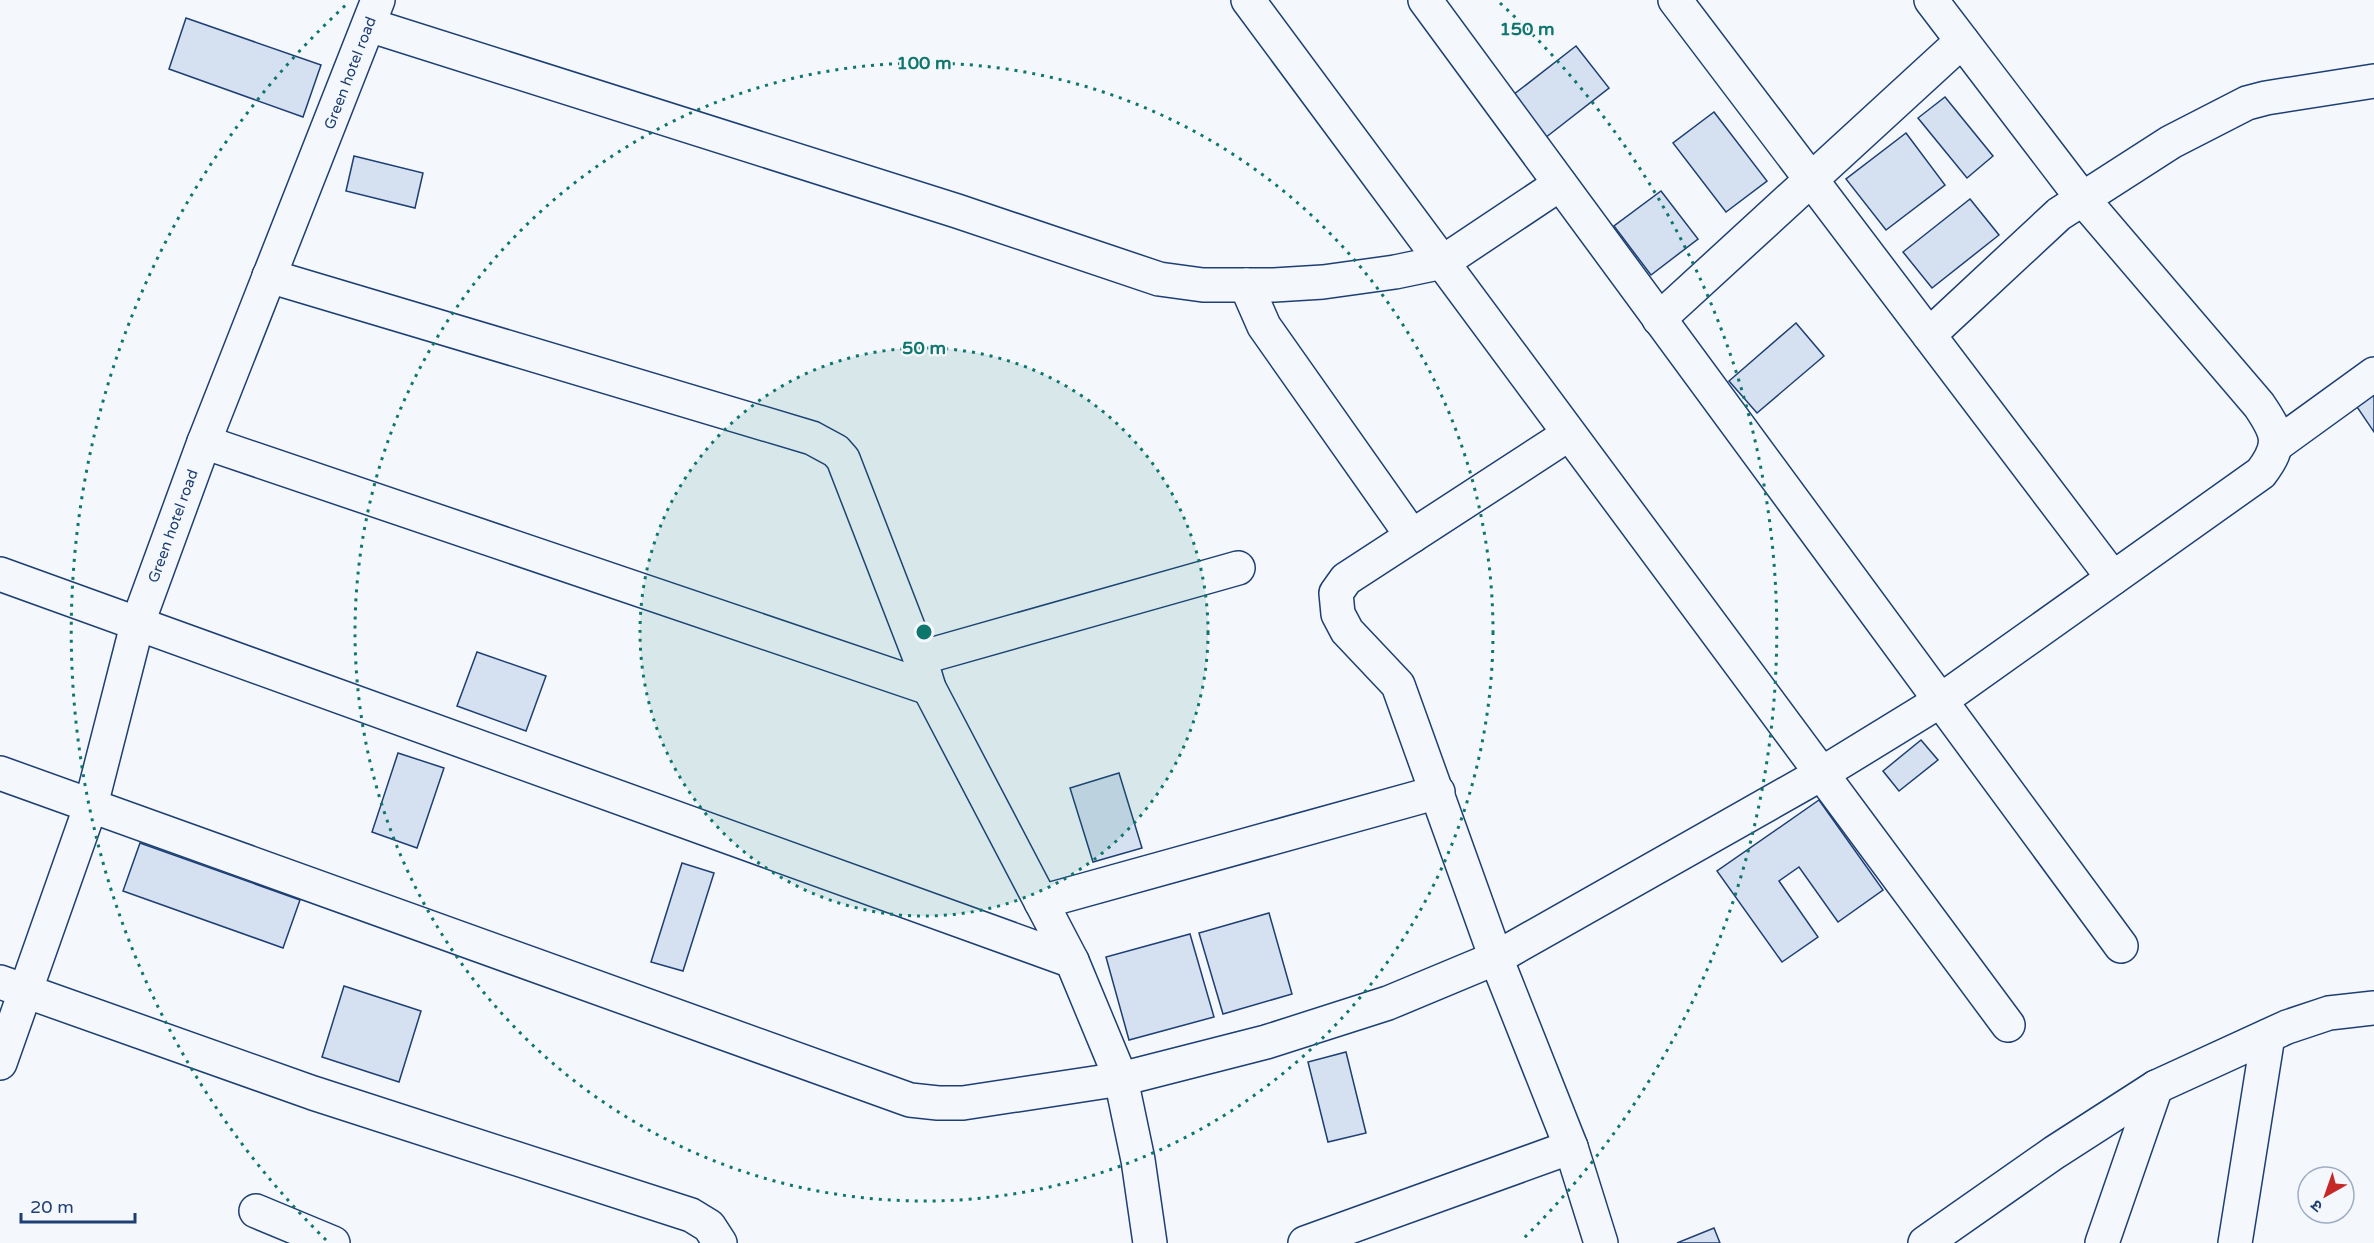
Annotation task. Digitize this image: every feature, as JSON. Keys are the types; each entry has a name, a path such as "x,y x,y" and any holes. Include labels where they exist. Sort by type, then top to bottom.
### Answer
{"street":[{"path":"1248,0 2008,1025"},
{"path":"1425,0 2121,946"},
{"path":"1675,0 2113,578"},
{"path":"0,773 910,1100 963,1103 1121,1079 1266,1042 1388,1003 1496,958 1821,774 1940,701 2261,473 2271,460 2277,435 2259,405 2082,198 1931,0"},
{"path":"373,12 1159,279 1203,285 1323,282 1395,272 1443,262 1560,184"},
{"name":"Green hotel road","path":"0,1063 13,987 91,805 137,625 204,442 373,12"},
{"path":"1659,319 1962,41"},
{"path":"1929,335 2059,214 2171,142 2247,104 2266,98 2374,81"},
{"path":"269,276 826,444 836,450 843,459 924,673 1072,961 1121,1079 1138,1160 1150,1243"},
{"path":"1246,285 1264,326 1413,536"},
{"path":"2276,446 2374,374"},
{"path":"1569,434 1346,579 1339,587 1335,600 1338,614 1347,631 1398,685 1496,958 1571,1147 1601,1243"},
{"path":"204,442 924,673 1238,568"},
{"path":"0,574 1072,961"},
{"path":"1041,902 1438,792"},
{"path":"13,987 313,1093 691,1215 709,1226 720,1243"},
{"path":"1925,1243 2055,1152 2156,1088 2287,1027 2329,1013 2374,1008"},
{"path":"2235,1243 2268,1036"},
{"path":"2102,1243 2156,1088"},
{"path":"1305,1243 1571,1147"},
{"path":"256,1211 333,1243"}],"building":[{"path":"186,18 321,65 303,117 169,69"},
{"path":"1576,46 1609,88 1545,138 1513,95"},
{"path":"1945,97 1993,156 1967,178 1918,118"},
{"path":"1714,112 1767,181 1726,212 1673,143"},
{"path":"1906,133 1945,185 1886,230 1846,179"},
{"path":"354,156 423,173 415,208 346,191"},
{"path":"1661,191 1698,239 1651,275 1614,226"},
{"path":"1970,199 1999,235 1932,288 1903,252"},
{"path":"1796,323 1824,356 1757,413 1729,381"},
{"path":"2374,386 2374,432 2353,401"},
{"path":"477,652 546,676 526,731 457,706"},
{"path":"1921,740 1938,760 1899,791 1883,771"},
{"path":"398,753 444,768 417,848 372,832"},
{"path":"1119,773 1142,848 1093,862 1070,788"},
{"path":"1819,800 1883,890 1838,922 1799,867 1779,881 1818,937 1782,962 1717,871"},
{"path":"140,843 300,900 283,948 123,891"},
{"path":"682,863 714,873 683,971 651,962"},
{"path":"1269,913 1292,994 1223,1014 1199,933"},
{"path":"1190,934 1214,1017 1129,1040 1106,957"},
{"path":"344,986 421,1011 399,1082 322,1057"},
{"path":"1346,1052 1366,1133 1328,1142 1308,1062"},
{"path":"1714,1228 1720,1243 1677,1243"}]}
